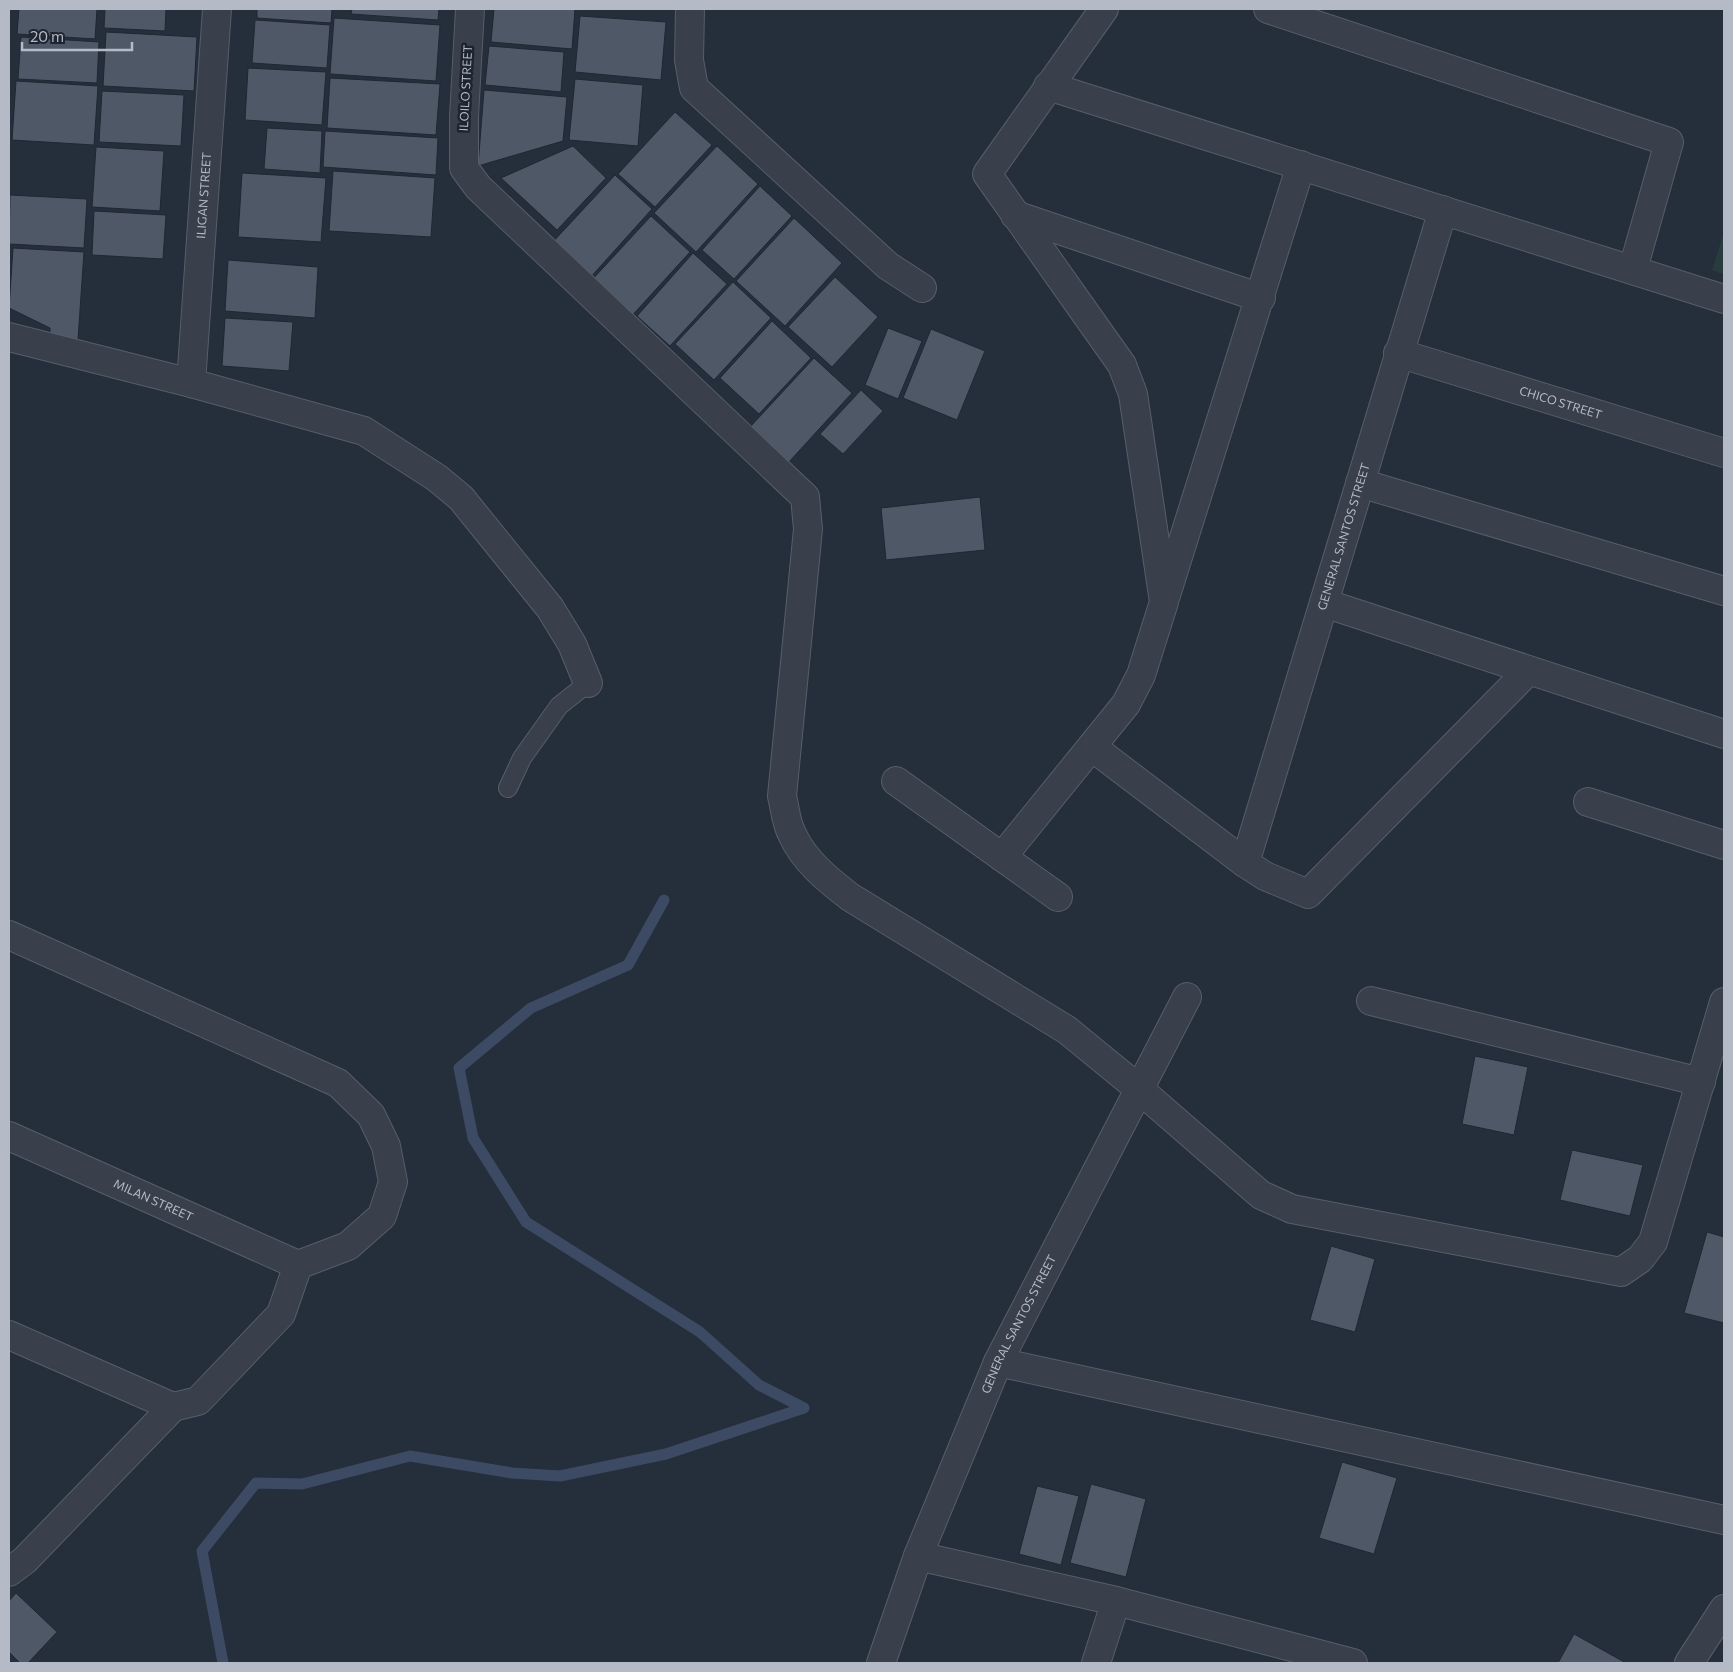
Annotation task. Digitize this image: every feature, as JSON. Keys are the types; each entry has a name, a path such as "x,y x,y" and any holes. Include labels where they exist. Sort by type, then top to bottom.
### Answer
{"street":[{"name":"ILIGAN STREET","path":"191,383 217,9"},
{"name":"ILOILO STREET","path":"470,9 464,116 464,168 478,187 805,497 808,529 782,796 791,834 806,857 828,880 850,897 1067,1030 1139,1089"},
{"path":"690,9 689,60 694,88 888,266 922,288"},
{"path":"1104,9 987,174 1122,365 1133,394 1164,602"},
{"path":"1268,9 1669,142 1633,269"},
{"path":"1048,86 1724,299"},
{"path":"1002,857 1126,704 1141,675 1261,298 1301,165"},
{"name":"GENERAL SANTOS STREET","path":"1245,864 1442,210"},
{"path":"1016,215 1261,298"},
{"path":"9,337 191,383 364,431 437,478 461,498 550,608 572,644 588,683"},
{"name":"CHICO STREET","path":"1398,353 1724,453"},
{"path":"1360,483 1724,592"},
{"path":"1324,603 1724,734"},
{"path":"1092,747 1245,864 1265,876 1308,894 1528,671"},
{"path":"896,781 1058,897"},
{"path":"1588,802 1724,845"},
{"path":"9,935 338,1083 371,1115 386,1146 394,1182 382,1216 348,1246 298,1265 281,1314 198,1401 174,1407 25,1560 9,1572"},
{"name":"GENERAL SANTOS STREET","path":"881,1663 918,1556 998,1362 1187,997"},
{"path":"1371,1001 1701,1082"},
{"path":"1139,1089 1261,1195 1292,1209 1621,1272 1640,1259 1653,1242 1724,1002"},
{"name":"MILAN STREET","path":"9,1136 298,1265"},
{"path":"9,1335 174,1407"},
{"path":"998,1362 1724,1520"},
{"path":"918,1556 1116,1601 1353,1663"},
{"path":"1096,1663 1116,1601"},
{"path":"1689,1663 1724,1609"}],"lane":[{"path":"508,788 522,758 559,706 588,683"}],"shaded area":[{"path":"1724,232 1724,274 1712,270"}],"building":[{"path":"19,9 97,9 95,39 17,34"},
{"path":"105,9 166,9 165,31 104,28"},
{"path":"257,9 332,9 331,23 257,18"},
{"path":"352,9 439,9 438,20 351,14"},
{"path":"494,9 575,9 572,49 491,42"},
{"path":"580,16 666,22 661,80 575,72"},
{"path":"334,18 440,25 436,81 330,74"},
{"path":"255,20 330,25 327,68 252,63"},
{"path":"106,32 197,37 194,91 103,86"},
{"path":"21,37 99,42 97,83 18,79"},
{"path":"489,46 564,52 561,92 485,85"},
{"path":"248,68 326,72 322,125 245,120"},
{"path":"330,78 440,84 436,135 327,128"},
{"path":"575,79 643,85 638,146 569,140"},
{"path":"16,81 98,86 94,145 12,140"},
{"path":"484,90 567,97 563,141 478,166"},
{"path":"102,91 184,95 181,146 99,142"},
{"path":"675,112 712,145 655,207 618,174"},
{"path":"267,128 322,131 320,173 264,169"},
{"path":"325,131 438,138 436,175 323,167"},
{"path":"573,146 606,178 557,230 501,178"},
{"path":"717,146 758,184 696,252 654,213"},
{"path":"96,147 164,151 160,211 92,207"},
{"path":"333,171 435,178 431,237 329,231"},
{"path":"242,173 326,178 321,242 238,237"},
{"path":"615,175 652,209 589,279 551,244"},
{"path":"760,186 792,216 734,279 702,250"},
{"path":"10,195 87,199 84,248 9,244"},
{"path":"94,211 166,215 163,259 92,255"},
{"path":"651,216 690,252 629,319 590,282"},
{"path":"794,218 842,263 785,326 736,281"},
{"path":"13,248 84,252 78,340 50,338 50,328 9,308"},
{"path":"693,253 727,284 670,346 637,316"},
{"path":"228,260 318,267 315,318 225,311"},
{"path":"835,277 878,317 832,367 788,327"},
{"path":"733,282 771,318 714,380 675,344"},
{"path":"225,318 293,322 289,371 222,366"},
{"path":"772,321 811,358 759,414 720,378"},
{"path":"888,328 922,341 898,399 865,385"},
{"path":"931,329 985,351 957,420 903,398"},
{"path":"814,358 852,393 788,463 750,427"},
{"path":"861,390 883,411 843,454 820,434"},
{"path":"980,497 985,550 886,560 881,508"},
{"path":"1475,1056 1528,1067 1514,1135 1462,1124"},
{"path":"1572,1150 1643,1165 1630,1216 1560,1200"},
{"path":"1707,1232 1724,1237 1724,1323 1684,1313"},
{"path":"1331,1246 1375,1259 1355,1332 1310,1320"},
{"path":"1342,1462 1397,1478 1374,1554 1319,1538"},
{"path":"1091,1484 1146,1499 1126,1577 1070,1563"},
{"path":"1037,1486 1079,1496 1061,1565 1019,1554"},
{"path":"16,1593 57,1632 28,1663 20,1663 9,1652 9,1601"},
{"path":"1574,1634 1626,1663 1558,1663"}],"waterway":[{"path":"223,1663 202,1551 256,1483 302,1484 410,1456 512,1473 560,1476 666,1454 804,1408 759,1385 700,1332 526,1222 473,1138 459,1068 531,1008 628,965 664,900"}]}
